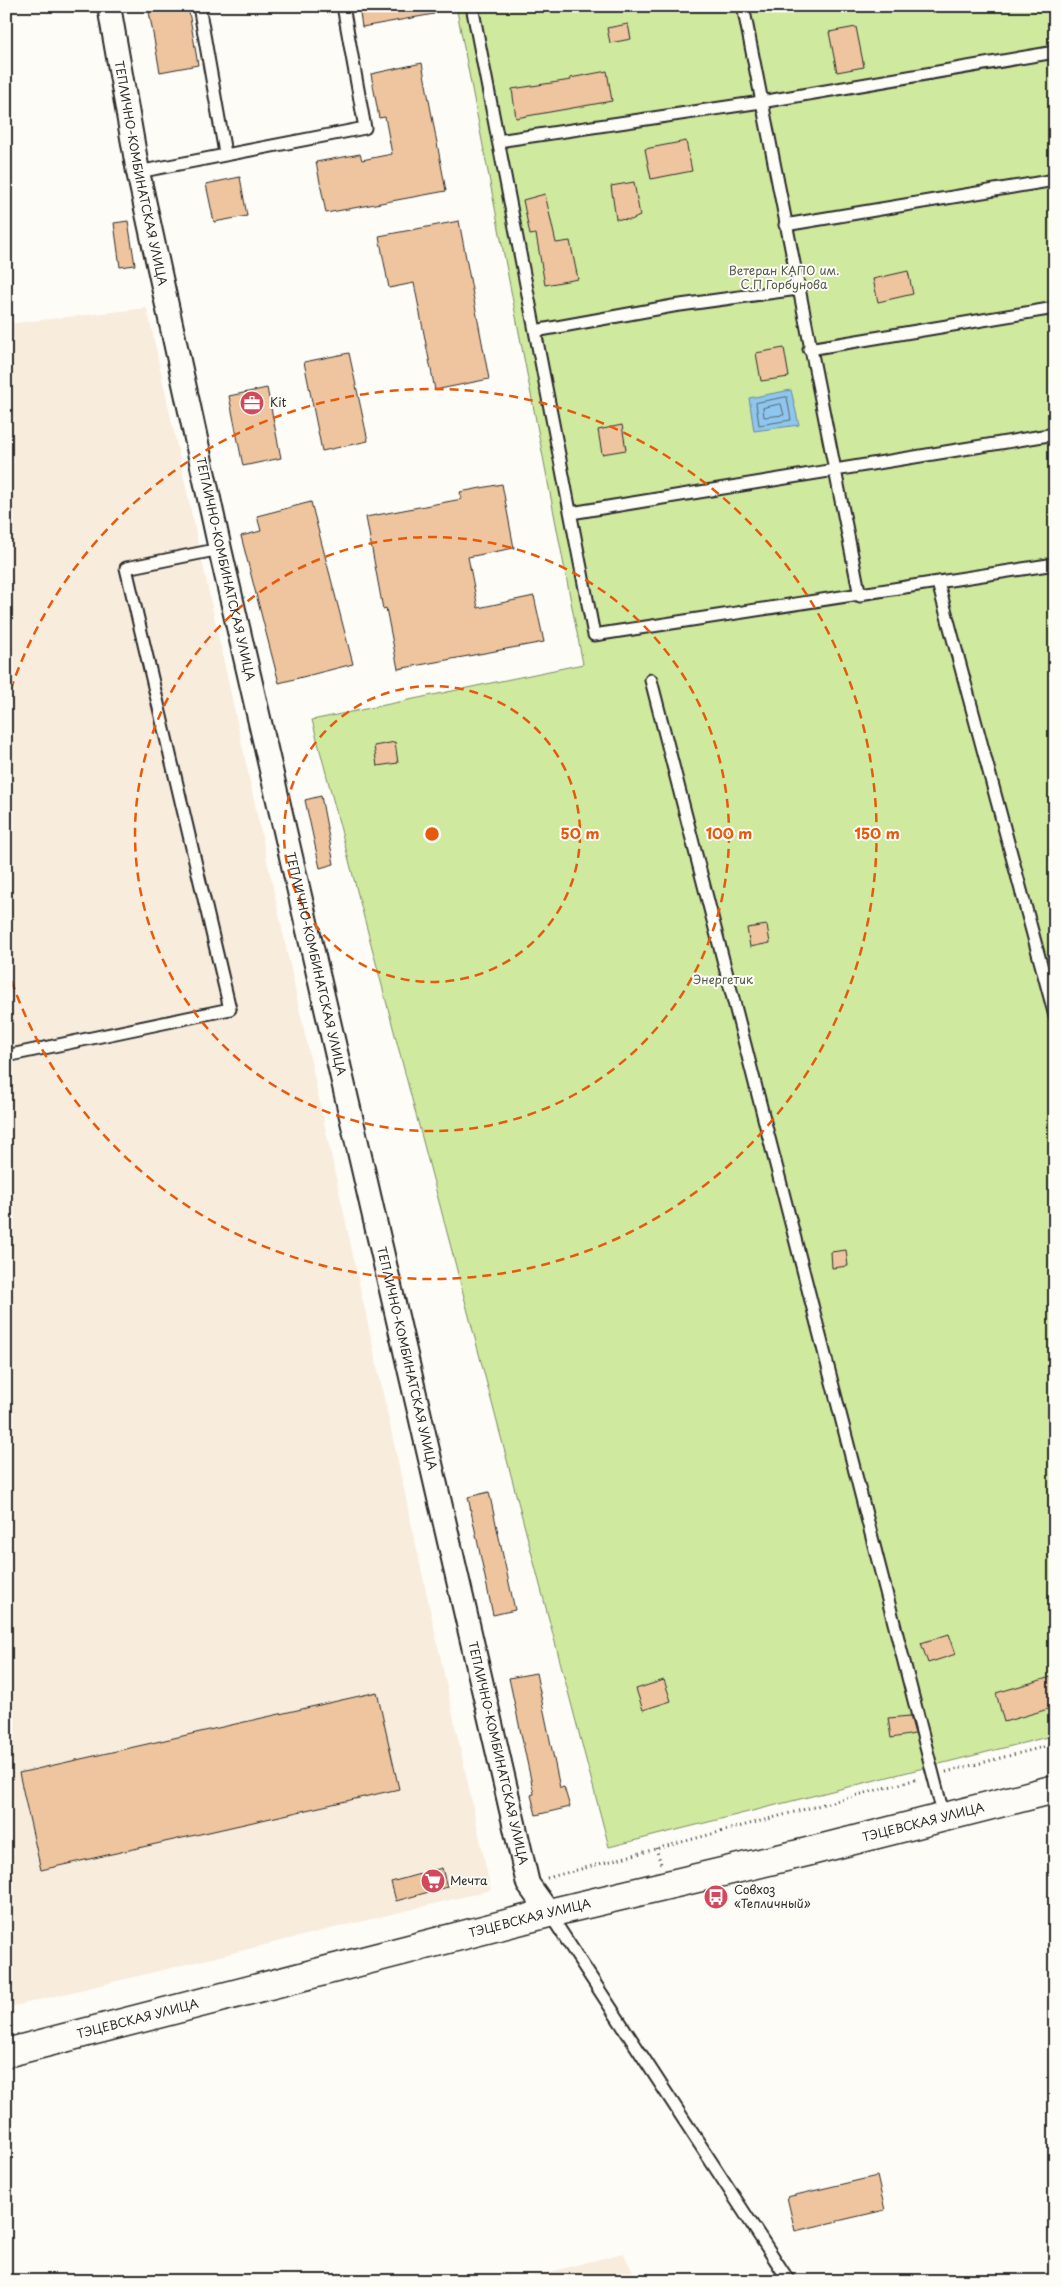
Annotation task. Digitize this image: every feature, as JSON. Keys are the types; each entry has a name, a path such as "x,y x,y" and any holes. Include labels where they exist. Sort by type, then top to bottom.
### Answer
{"main road":[{"name":"ТЭЦЕВСКАЯ УЛИЦА","path":"6,2053 549,1914 944,1818 1055,1789"}],"street":[{"name":"ТЕПЛИЧНО-КОМБИНАТСКАЯ УЛИЦА","path":"109,6 138,172 220,549 528,1884 549,1914"}],"lane":[{"path":"199,6 225,153"},
{"path":"138,172 225,153 365,128 343,6"},
{"path":"472,6 594,635 860,596 1055,564"},
{"path":"742,6 809,349 860,596"},
{"path":"498,141 761,102 1055,52"},
{"path":"785,225 1055,180"},
{"path":"535,332 672,306 798,289"},
{"path":"809,349 1055,308"},
{"path":"571,513 1055,434"},
{"path":"6,1056 230,1009 126,568 220,549"},
{"path":"938,583 1055,1016"},
{"path":"651,680 944,1818"},
{"path":"549,1914 789,2281"}],"path":[{"path":"528,1884 1055,1744"}],"shaded area":[{"path":"147,308 491,1890 6,2008 6,324"},
{"path":"623,2253 638,2281 516,2281"}],"green space":[{"name":"Энергетик","path":"456,6 1055,6 1055,1735 609,1847 312,720 583,664"}],"water":[{"path":"791,390 799,425 754,431 749,398"}],"building":[{"path":"148,6 188,6 198,65 160,72"},
{"path":"359,6 433,6 434,14 362,27"},
{"path":"628,24 631,39 610,43 607,28"},
{"path":"856,27 864,67 837,72 829,32"},
{"path":"422,63 446,191 326,213 316,162 360,154 362,160 392,154 385,117 379,118 371,74"},
{"path":"607,71 612,101 516,118 512,89 571,80 570,78"},
{"path":"686,141 692,171 651,179 645,149"},
{"path":"240,177 247,216 214,222 206,184"},
{"path":"634,182 640,216 631,220 616,219 611,186"},
{"path":"545,194 556,243 570,241 578,279 545,285 536,234 530,235 523,200"},
{"path":"128,221 135,265 120,267 114,223"},
{"path":"459,221 489,379 435,390 414,283 389,288 379,236"},
{"path":"908,271 913,294 878,302 873,279"},
{"path":"784,348 789,377 761,381 756,353"},
{"path":"349,353 368,441 322,451 304,362"},
{"path":"267,388 281,458 243,466 229,396"},
{"path":"622,425 626,450 602,454 598,430"},
{"path":"502,484 514,548 468,557 478,608 534,596 544,642 398,669 386,608 383,609 366,517 462,499 460,492"},
{"path":"311,502 353,664 279,683 241,536 261,531 257,516"},
{"path":"395,742 398,763 377,766 374,746"},
{"path":"321,796 334,864 320,868 305,800"},
{"path":"767,925 770,943 750,947 747,928"},
{"path":"846,1250 848,1266 832,1268 831,1252"},
{"path":"489,1492 515,1610 493,1615 468,1497"},
{"path":"949,1634 956,1654 928,1663 921,1643"},
{"path":"536,1673 560,1788 564,1787 570,1807 536,1815 531,1795 534,1794 509,1678"},
{"path":"1051,1677 1055,1691 1055,1707 1004,1722 996,1693"},
{"path":"664,1680 671,1701 643,1710 636,1689"},
{"path":"377,1692 399,1789 41,1870 19,1773"},
{"path":"910,1716 915,1734 891,1738 888,1718"},
{"path":"442,1868 447,1887 396,1901 391,1882"},
{"path":"877,2176 885,2210 795,2231 787,2197"}],"place":[{"name":"Kit","path":"252,403"},
{"name":"Мечта","path":"433,1881"},
{"name":"Совхоз «Тепличный»","path":"716,1897"}],"park label":[{"name":"Ветеран КАПО им. С.П Горбунова","path":"784,278"}]}
